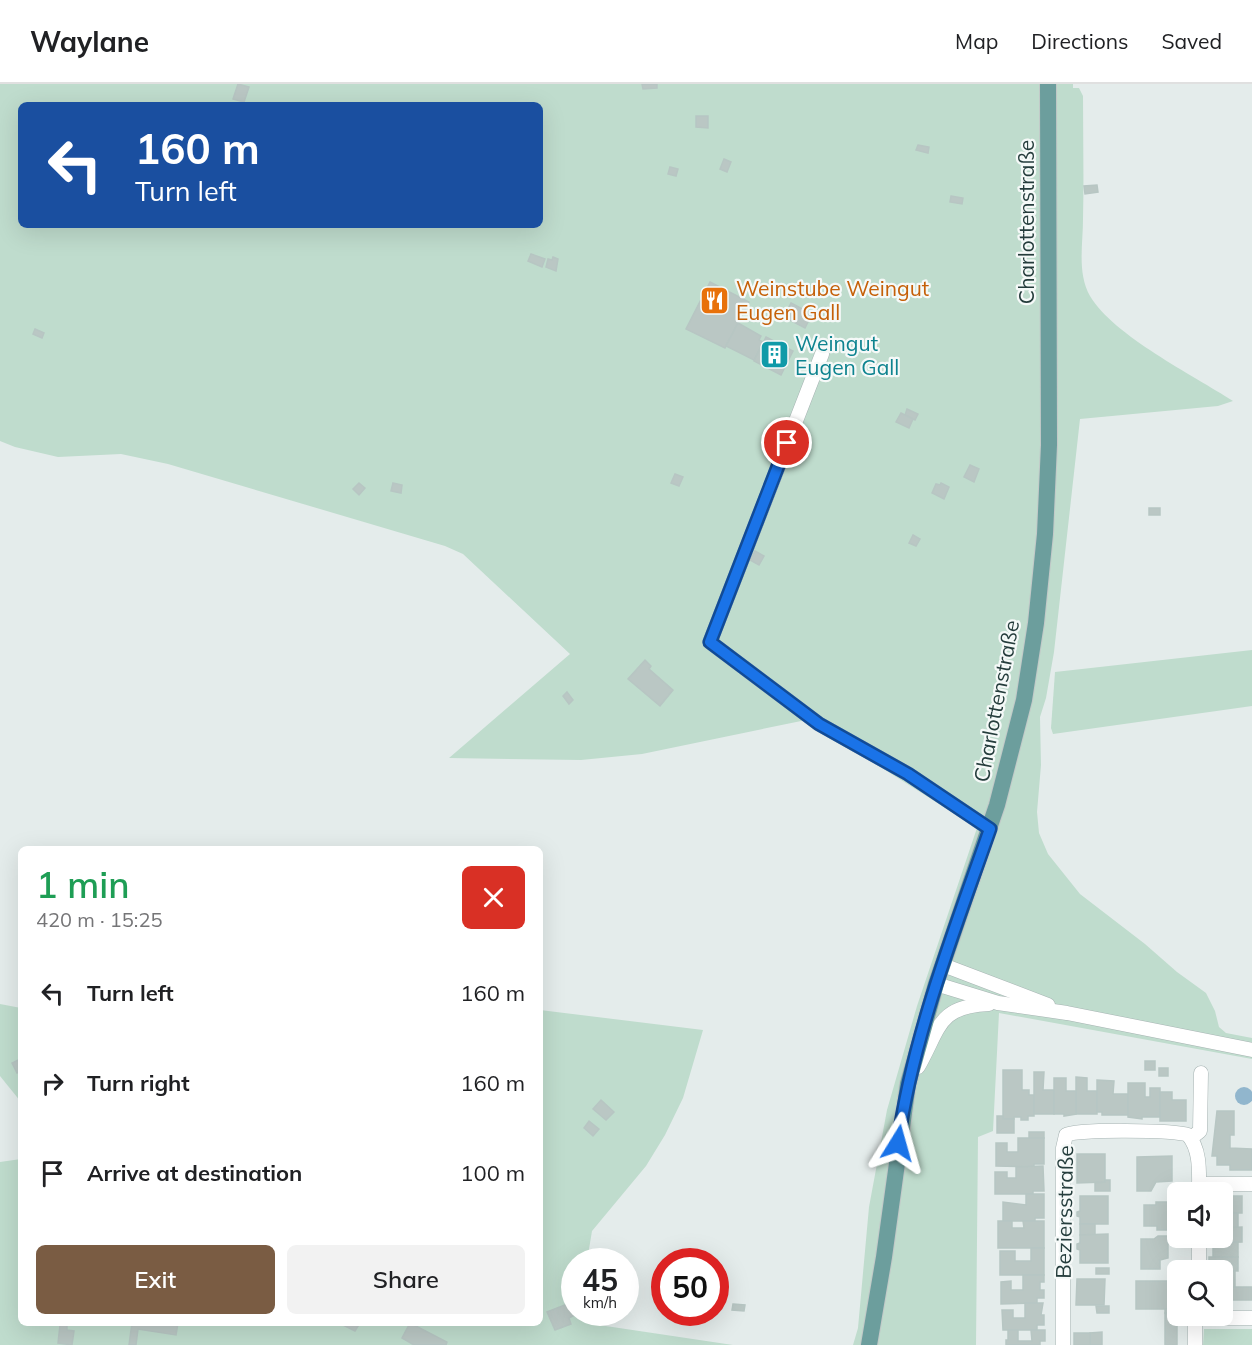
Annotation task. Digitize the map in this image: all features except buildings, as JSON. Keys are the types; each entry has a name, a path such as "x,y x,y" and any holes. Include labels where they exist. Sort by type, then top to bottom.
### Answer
{"main road":[{"name":"Charlottenstraße","path":"869,1345 884,1257 908,1084 936,984 990,829 1024,700 1036,623 1045,534 1049,445 1048,84"}],"street":[{"path":"822,354 710,642 819,724 908,774 990,829"},
{"path":"943,965 1067,1013"},
{"path":"936,984 998,1003 1067,1013 1252,1050"},
{"path":"908,1084 933,1035 948,1014 972,1004 998,1003"},
{"path":"1199,1182 1196,1146 1191,1138 1200,1131 1201,1073"},
{"name":"Beziersstraße","path":"1063,1345 1063,1148 1066,1135 1073,1132 1182,1132 1191,1138"},
{"path":"1233,1185 1252,1184"},
{"path":"1233,1318 1252,1318"},
{"path":"1195,1326 1195,1345"}],"green space":[{"path":"0,84 1073,84 1073,88 1079,88 1083,96 1082,268 1090,296 1101,311 1135,340 1233,401 1218,406 1080,419 1054,652 1046,698 1040,717 1041,765 1037,812 1039,833 1048,854 1080,894 1206,993 1215,1011 1219,1027 1226,1033 1252,1038 1252,1059 999,1013 993,1131 978,1137 976,1345 853,1345 858,1328 869,1207 887,1110 917,1006 977,828 806,720 642,754 581,760 449,758 570,654 463,554 445,546 168,464 121,454 58,457 0,441"},
{"path":"1252,650 1252,706 1053,734 1051,728 1055,672"},
{"path":"0,1004 18,1007 18,1098 0,1076"},
{"path":"543,1010 703,1030 683,1098 665,1135 646,1166 592,1231 589,1248 561,1248 561,1326 606,1326 733,1345 0,1345 0,1162 18,1159 18,1326 543,1326"},
{"path":"1204,1329 1252,1329 1252,1345 1203,1345"}],"water":[{"path":"1244,1087 1250,1090 1253,1096 1250,1102 1244,1105 1238,1102 1235,1096 1238,1090"}],"place":[{"name":"Weinstube Weingut Eugen Gall","path":"715,300"},
{"name":"Weingut Eugen Gall","path":"774,355"}],"route":[{"path":"787,443 710,642 819,724 908,774 990,829 921,1032 908,1084 898,1143"}]}
